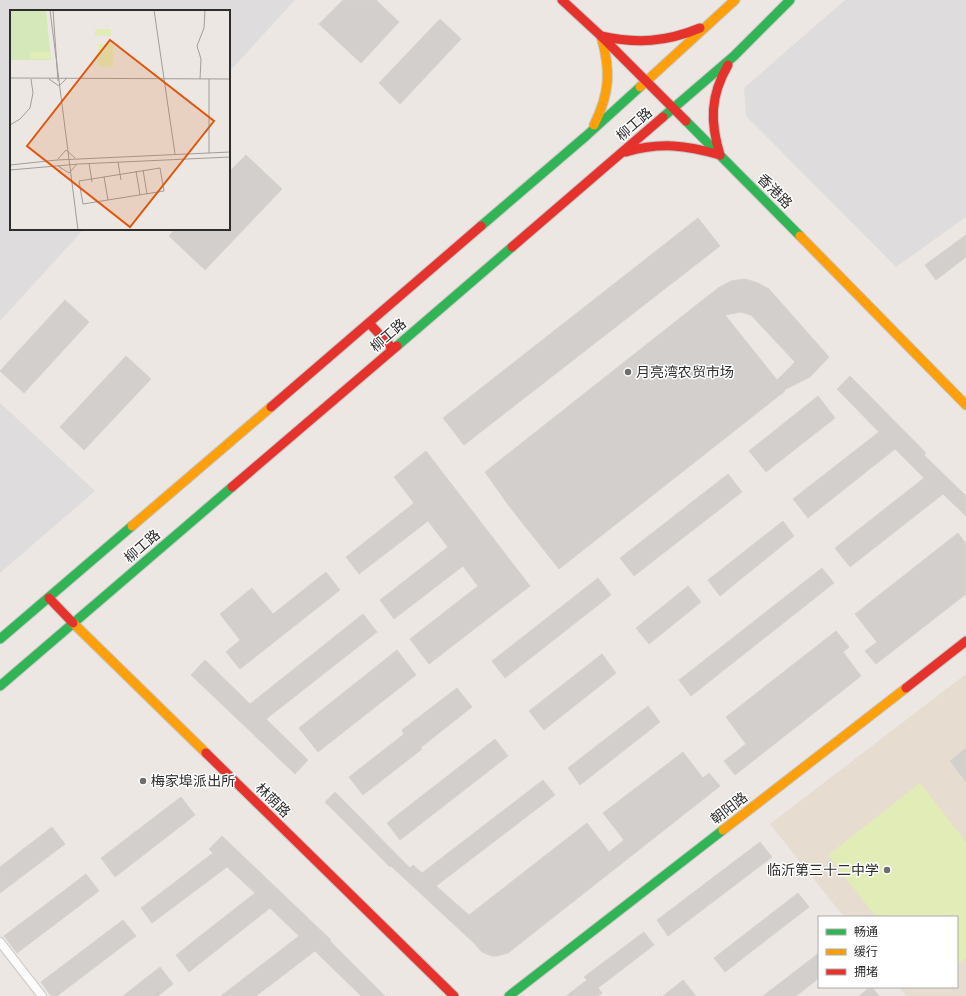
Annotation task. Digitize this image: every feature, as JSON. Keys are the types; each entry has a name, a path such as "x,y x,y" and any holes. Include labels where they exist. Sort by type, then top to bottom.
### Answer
{"main road":[{"name":"香港路","path":"562,0 601,36 720,155 966,405"},
{"name":"柳工路","path":"0,639 586,136 735,0"},
{"name":"柳工路","path":"0,686 734,56 790,0"},
{"path":"586,136 600,114 608,88 608,62 601,36 627,42 660,41 692,32 715,19"},
{"path":"720,155 713,127 713,104 717,87 724,70 734,56"},
{"path":"621,154 642,147 665,144 698,148 720,155"},
{"path":"369,323 393,350"},
{"name":"林荫路","path":"49,598 454,996"},
{"name":"朝阳路","path":"508,996 966,641"}],"street":[{"path":"0,942 42,996"}],"shaded area":[{"path":"0,0 295,0 230,71 230,10 10,10 10,230 83,230 0,321"},
{"path":"845,0 966,0 966,217 896,267 746,116 744,88"},
{"path":"0,403 95,491 0,573"},
{"name":"临沂第三十二中学","path":"966,674 966,996 906,996 900,988 958,988 958,916 843,916 770,824"}],"green space":[{"path":"920,783 966,842 966,958 958,964 958,916 875,916 828,855"}],"building":[{"path":"343,0 376,0 399,22 361,63 319,24"},
{"path":"440,19 461,39 400,104 379,83"},
{"path":"246,155 282,189 205,270 169,236 174,230 230,230 230,171"},
{"path":"698,218 720,246 464,445 443,418"},
{"path":"966,235 966,257 936,280 925,265"},
{"path":"745,279 758,283 769,289 829,357 810,377 784,390 785,391 559,569 509,506 485,472 718,288 731,281","holes":["741,312 751,315 795,362 777,380 725,315"]},
{"path":"65,300 89,322 24,393 0,371"},
{"path":"126,356 151,379 84,450 60,427"},
{"path":"850,376 926,453 924,455 966,496 966,516 943,494 850,567 835,548 924,478 895,449 808,518 793,499 879,432 837,389"},
{"path":"818,396 835,418 766,472 749,451"},
{"path":"426,451 530,586 429,664 410,639 478,586 463,566 394,619 380,600 448,547 428,521 359,574 346,557 414,503 394,477"},
{"path":"728,474 742,492 634,576 620,558"},
{"path":"783,521 794,536 720,596 708,580"},
{"path":"958,533 966,544 966,594 876,664 865,651 877,642 855,614"},
{"path":"822,568 834,583 691,696 679,680"},
{"path":"326,572 340,590 240,669 226,652 240,640 220,614 252,588 273,614"},
{"path":"598,578 611,595 505,678 492,661"},
{"path":"688,586 701,602 649,644 636,628"},
{"path":"363,614 377,632 266,719 308,760 295,774 191,675 205,660 250,704"},
{"path":"836,631 849,647 843,652 861,676 735,775 724,761 746,744 726,717"},
{"path":"397,650 416,675 318,752 299,728"},
{"path":"602,654 616,673 544,730 529,711"},
{"path":"457,688 472,707 420,748 422,749 363,795 349,777 404,734 402,730"},
{"path":"648,706 660,722 580,785 568,768"},
{"path":"495,739 508,756 400,840 387,823"},
{"path":"966,748 966,782 950,761"},
{"path":"683,752 703,778 709,773 720,786 508,953 497,956 492,956 482,952 391,866 390,867 325,802 335,792 410,868 413,865 422,873 543,780 555,795 436,886 469,915 587,823 609,852 624,840 603,813"},
{"path":"181,797 195,815 115,877 101,858"},
{"path":"52,827 65,844 0,893 0,867"},
{"path":"222,836 331,940 330,941 385,996 361,996 315,951 256,996 221,996 299,936 270,908 189,972 176,955 255,893 227,867 152,923 141,908 213,853 209,849"},
{"path":"760,842 772,857 668,936 657,920"},
{"path":"86,874 99,891 17,953 4,936"},
{"path":"798,893 809,907 725,972 714,958"},
{"path":"123,920 136,936 57,996 51,996 41,982"},
{"path":"644,932 654,945 598,988 602,993 598,996 566,996 587,980 584,977"},
{"path":"818,954 818,979 796,996 763,996"},
{"path":"160,967 173,984 158,996 123,996"},
{"path":"683,980 696,996 663,996"},
{"path":"869,988 873,988 879,996 859,996"}],"traffic: fast":[{"path":"663,117 734,56 790,0"},
{"path":"481,226 586,136 640,87"},
{"path":"686,121 800,236"},
{"path":"397,346 512,247"},
{"path":"0,686 232,487"},
{"path":"0,639 132,526"},
{"path":"509,996 723,830"}],"traffic: slow":[{"path":"640,87 735,0"},
{"path":"594,125 606,92 607,81 606,60 601,36"},
{"path":"800,236 966,405"},
{"path":"132,526 271,407"},
{"path":"73,623 206,753"},
{"path":"723,830 906,688"}],"traffic: jam":[{"path":"562,0 601,36 686,121"},
{"path":"601,36 614,39 639,41 663,39 700,28"},
{"path":"720,155 713,120 715,98 722,76 728,65"},
{"path":"512,247 663,117"},
{"path":"626,152 650,147 673,146 696,149 720,155"},
{"path":"271,407 481,226"},
{"path":"369,323 393,349"},
{"path":"232,487 397,346"},
{"path":"49,598 73,623"},
{"path":"906,688 966,641"},
{"path":"206,753 454,996"}],"place":[{"name":"月亮湾农贸市场","path":"628,372"},
{"name":"梅家埠派出所","path":"143,781"},
{"name":"临沂第三十二中学","path":"887,870"}]}
